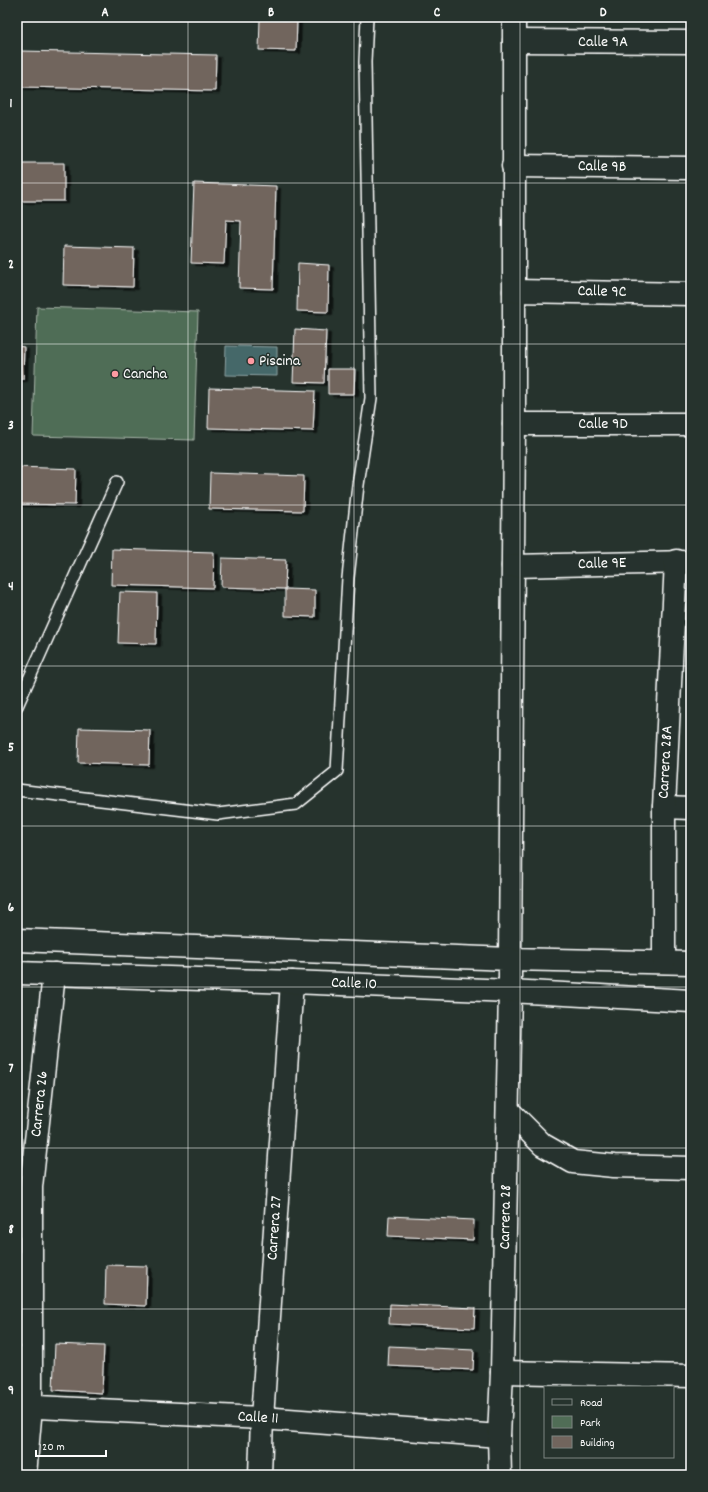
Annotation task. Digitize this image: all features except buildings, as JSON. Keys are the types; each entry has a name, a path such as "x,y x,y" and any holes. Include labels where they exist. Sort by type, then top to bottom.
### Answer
{"street":[{"name":"Carrera 28","path":"500,1475 499,1436 502,1372 510,991 514,424 514,17"},
{"name":"Calle 9A","path":"514,41 691,42"},
{"name":"Calle 9B","path":"513,166 691,168"},
{"name":"Calle 9C","path":"514,291 691,294"},
{"name":"Calle 9D","path":"514,424 691,424"},
{"name":"Calle 9E","path":"512,566 683,562"},
{"name":"Carrera 28A","path":"664,962 664,807 683,562"},
{"path":"664,807 691,808"},
{"name":"Calle 10","path":"17,940 510,959 691,963"},
{"name":"Calle 10","path":"17,973 510,991 691,1001"},
{"name":"Carrera 26","path":"25,1475 24,1187 54,974"},
{"name":"Carrera 27","path":"260,1475 262,1418 292,982"},
{"path":"508,1110 543,1145 573,1162 614,1166 691,1168"},
{"path":"502,1372 691,1376"},
{"name":"Calle 11","path":"24,1407 262,1418 499,1436"}],"lane":[{"path":"17,790 218,814 296,804 337,771 348,578 358,485 371,398 365,62 367,17"},
{"path":"17,706 117,482"}],"green space":[{"name":"Cancha","path":"37,307 198,312 194,440 33,436"}],"water":[{"name":"Piscina","path":"226,346 277,347 277,376 225,375"}],"place":[{"name":"Piscina","path":"251,361"},
{"name":"Cancha","path":"115,374"}]}
